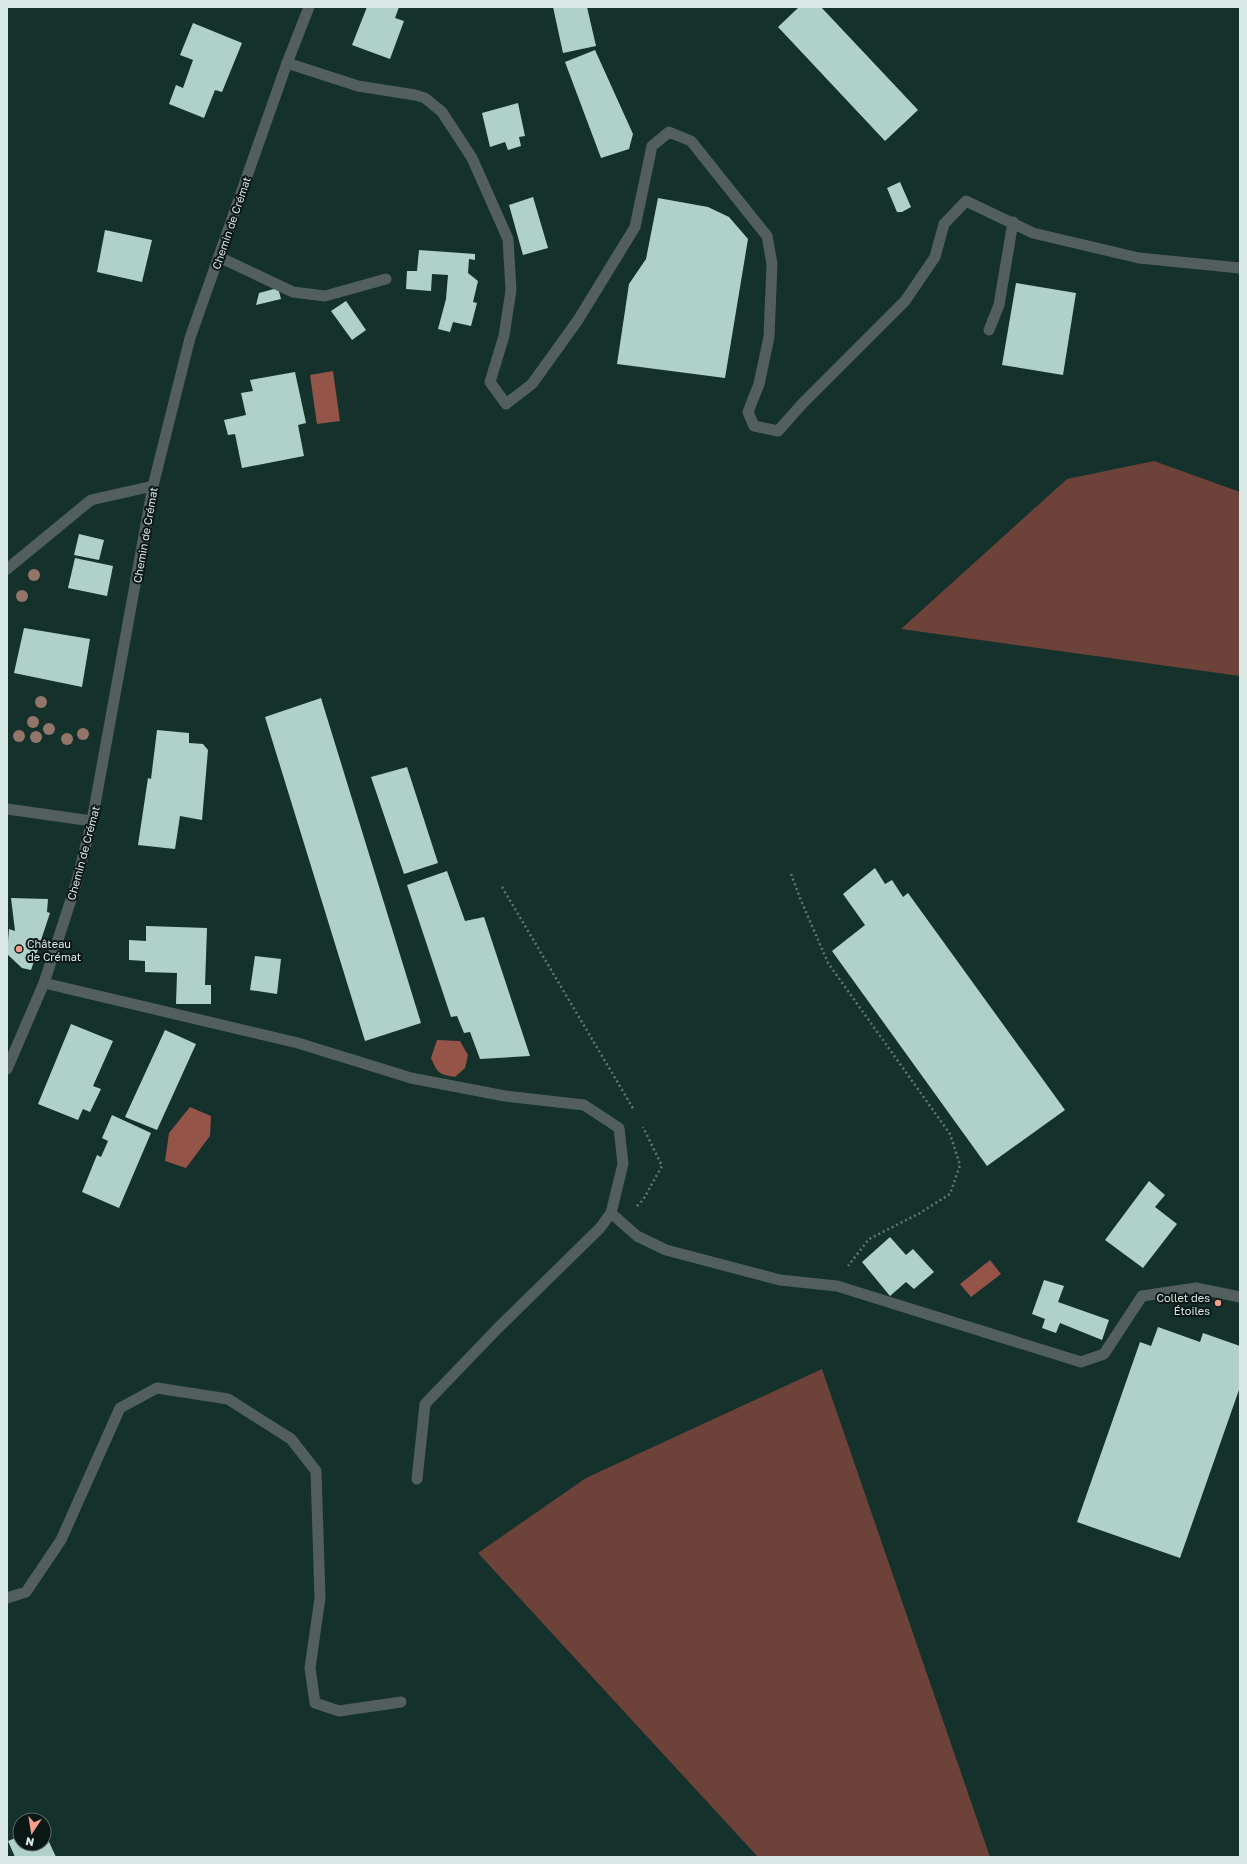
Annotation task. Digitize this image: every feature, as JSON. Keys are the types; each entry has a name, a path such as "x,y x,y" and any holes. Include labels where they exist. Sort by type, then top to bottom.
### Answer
{"street":[{"name":"Chemin de Crémat","path":"7,1069 22,1038 44,982 76,884 92,821 153,486 190,338 286,63 309,7"},
{"path":"286,63 358,86 425,98 442,112 472,158 508,239 511,290 504,336 490,382 506,404 532,384 578,320 635,226 652,146 669,132 691,141 767,236 772,264 769,337 759,384 748,412 754,426 778,431 803,403 905,301 935,257 944,224 966,201 1033,232 1139,258 1240,268"},
{"path":"990,330 999,305 1013,222"},
{"path":"219,256 293,292 300,293 325,296 386,279"},
{"path":"7,569 92,500 153,486"},
{"path":"7,809 92,821"},
{"path":"44,982 298,1043 411,1078 505,1096 584,1106 618,1128 623,1164 610,1213 600,1228 498,1328 425,1404 417,1479"},
{"path":"610,1213 637,1236 666,1250 780,1280 837,1286 1081,1362 1104,1354 1142,1296 1196,1288 1240,1297"},
{"path":"7,1598 26,1592 62,1540 120,1408 157,1388 228,1399 291,1439 316,1471 320,1598 310,1668 315,1703 339,1711 401,1702"}],"path":[{"path":"792,874 800,898 828,963 950,1134 960,1164 950,1194 920,1213 869,1239 851,1261 837,1286"},
{"path":"502,887 636,1113"},
{"path":"620,1221 643,1200 662,1166 642,1126"}],"shaded area":[{"path":"333,371 340,421 317,424 310,375"},
{"path":"1154,461 1240,492 1240,676 901,629 1067,479"},
{"path":"437,1040 460,1041 468,1055 465,1068 455,1077 442,1074 437,1070 433,1063 431,1058"},
{"path":"190,1107 211,1116 210,1136 186,1168 165,1161 169,1133"},
{"path":"990,1260 1001,1274 971,1297 960,1284"},
{"path":"822,1369 990,1857 758,1857 478,1553 586,1478"}],"building":[{"path":"367,7 399,7 395,18 404,21 390,59 352,45"},
{"path":"553,7 587,7 596,46 563,53"},
{"path":"799,7 821,7 918,110 885,141 778,27"},
{"path":"193,23 242,43 222,92 215,90 204,118 169,104 176,85 183,88 193,60 180,55"},
{"path":"595,50 633,134 629,149 601,158 565,62"},
{"path":"518,103 525,136 519,137 521,146 508,150 505,142 490,147 482,113"},
{"path":"900,182 911,207 902,212 897,212 887,188"},
{"path":"533,197 548,248 523,255 509,205"},
{"path":"658,198 708,207 729,217 748,239 725,378 617,364 629,284 646,259"},
{"path":"105,230 152,240 142,282 97,272"},
{"path":"419,250 475,254 475,260 469,259 468,273 478,281 473,302 477,303 471,326 453,322 450,332 438,329 446,299 448,275 432,274 431,291 406,289 407,271 417,271"},
{"path":"1016,283 1076,293 1063,375 1002,365"},
{"path":"278,288 281,299 256,305 259,293"},
{"path":"346,301 366,330 352,340 331,311"},
{"path":"295,372 306,423 298,425 304,456 242,468 235,434 228,435 224,420 246,415 241,393 253,391 250,380"},
{"path":"79,534 104,540 99,560 74,555"},
{"path":"75,558 113,566 107,596 68,588"},
{"path":"24,628 90,639 82,687 14,673"},
{"path":"321,698 421,1023 365,1041 265,717"},
{"path":"157,730 189,733 189,743 203,744 208,750 202,820 180,816 175,849 138,845 148,778 151,779"},
{"path":"407,767 438,863 404,874 371,777"},
{"path":"875,868 885,884 892,880 903,897 908,893 1065,1110 987,1166 832,951 865,925 843,894"},
{"path":"447,871 465,921 484,917 530,1056 480,1059 470,1032 464,1033 457,1016 451,1017 407,885"},
{"path":"11,898 48,899 47,912 50,913 31,970 22,968 7,954 9,929 15,931"},
{"path":"146,926 207,928 205,985 211,985 211,1004 176,1004 177,973 145,972 145,961 129,960 129,940 146,941"},
{"path":"255,956 281,959 277,994 250,990"},
{"path":"71,1024 113,1041 93,1086 101,1089 90,1112 83,1109 78,1120 38,1104"},
{"path":"165,1030 196,1044 157,1130 125,1117"},
{"path":"112,1115 151,1133 119,1208 82,1192 97,1155 101,1157 108,1141 102,1138"},
{"path":"1149,1181 1165,1195 1155,1207 1177,1224 1143,1268 1105,1240"},
{"path":"890,1237 906,1255 913,1249 934,1272 914,1289 906,1282 890,1296 862,1262"},
{"path":"1044,1280 1064,1286 1058,1302 1109,1320 1102,1340 1060,1323 1056,1333 1042,1328 1045,1319 1032,1314"},
{"path":"1158,1327 1200,1342 1203,1333 1240,1346 1240,1387 1180,1558 1077,1522 1140,1342 1151,1346"},
{"path":"12,1839 12,1850 8,1841"},
{"path":"52,1848 56,1857 15,1857 13,1852 52,1852"}],"place":[{"name":"Château de Crémat","path":"19,949"},
{"name":"Collet des Étoiles","path":"1218,1303"}]}
